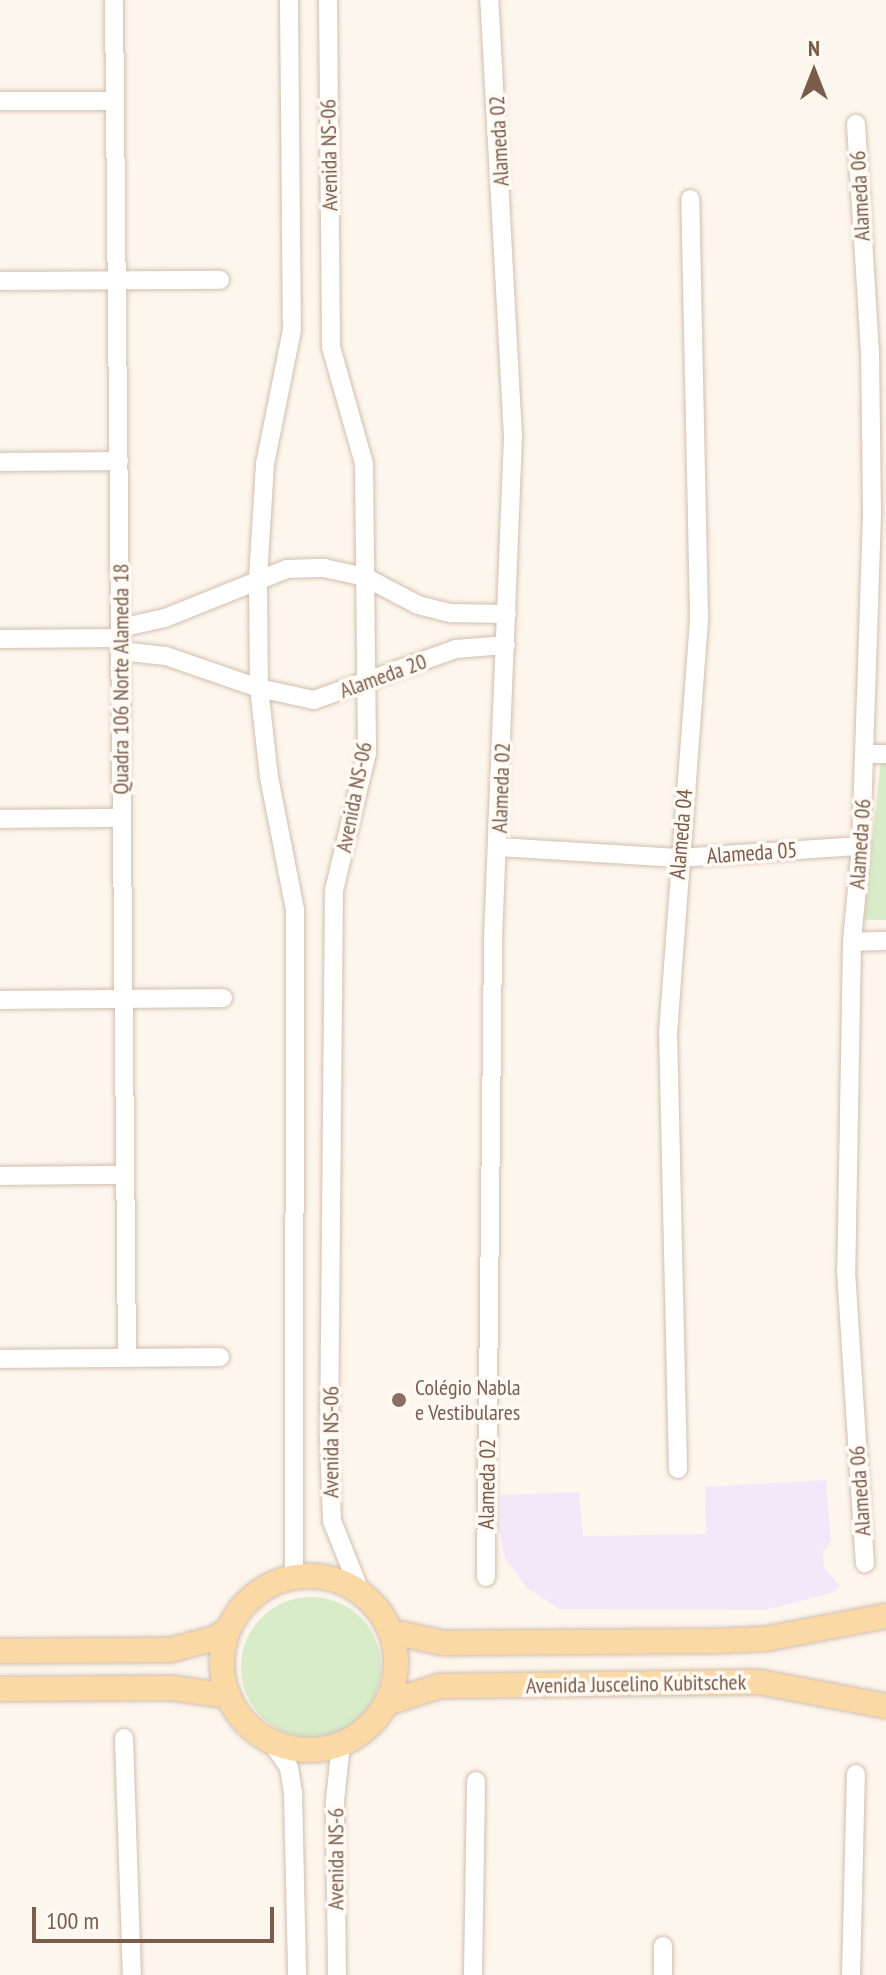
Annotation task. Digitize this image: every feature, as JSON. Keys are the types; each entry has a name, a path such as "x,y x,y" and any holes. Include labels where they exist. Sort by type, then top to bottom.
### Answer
{"main road":[{"path":"294,1577 328,1577 360,1591 379,1609 392,1632 397,1656 387,1703 360,1734 341,1744 306,1749 271,1741 245,1722 228,1696 222,1651 228,1629 244,1605 267,1587 294,1577"},
{"name":"Avenida Juscelino Kubitschek","path":"392,1632 444,1643 729,1641 765,1639 886,1616"},
{"path":"0,1651 170,1650 216,1638 228,1629"},
{"name":"Avenida Juscelino Kubitschek","path":"387,1703 440,1686 759,1682 886,1706"},
{"path":"0,1689 172,1688 228,1696"}],"street":[{"name":"Quadra 106 Norte Alameda 18","path":"114,0 127,1358"},
{"name":"Avenida NS-06","path":"289,0 292,330 265,464 258,580 259,688 269,777 295,910 294,1577"},
{"name":"Avenida NS-06","path":"328,0 331,347 364,464 367,753 334,890 329,1438 332,1521 360,1591"},
{"name":"Alameda 02","path":"486,1577 493,939 513,437 489,0"},
{"path":"0,101 115,101"},
{"name":"Alameda 06","path":"856,124 873,431 866,754 852,942 846,1271 865,1563"},
{"name":"Alameda 04","path":"678,1469 668,1033 678,858 699,616 690,199"},
{"path":"0,281 220,280"},
{"path":"0,462 119,461"},
{"path":"0,639 120,639 287,569 324,568 365,577 418,605 451,613 507,614"},
{"name":"Alameda 20","path":"120,639 259,688 314,700 366,684 456,649 506,645"},
{"path":"866,754 886,754"},
{"path":"0,819 122,818"},
{"name":"Alameda 05","path":"499,847 678,858 861,846"},
{"path":"852,942 886,941"},
{"path":"0,1000 223,998"},
{"path":"0,1176 125,1175"},
{"path":"0,1359 220,1357"},
{"path":"124,1738 132,1975"},
{"name":"Avenida NS-6","path":"271,1741 289,1768 293,1793 297,1975"},
{"name":"Avenida NS-6","path":"337,1975 335,1801 341,1744"},
{"path":"851,1975 856,1774"},
{"path":"473,1975 476,1781"},
{"path":"663,1946 663,1975"}],"shaded area":[{"path":"826,1480 831,1541 823,1552 824,1568 840,1586 835,1592 766,1610 559,1609 527,1588 505,1558 499,1532 500,1495 579,1492 583,1536 706,1534 705,1487"}],"green space":[{"path":"881,760 886,760 886,920 864,920"},
{"path":"311,1597 338,1602 361,1617 376,1640 381,1667 376,1694 361,1717 338,1732 311,1737 284,1732 261,1717 246,1694 241,1667 246,1640 261,1617 284,1602"}],"place":[{"name":"Colégio Nabla e Vestibulares","path":"399,1400"}]}
